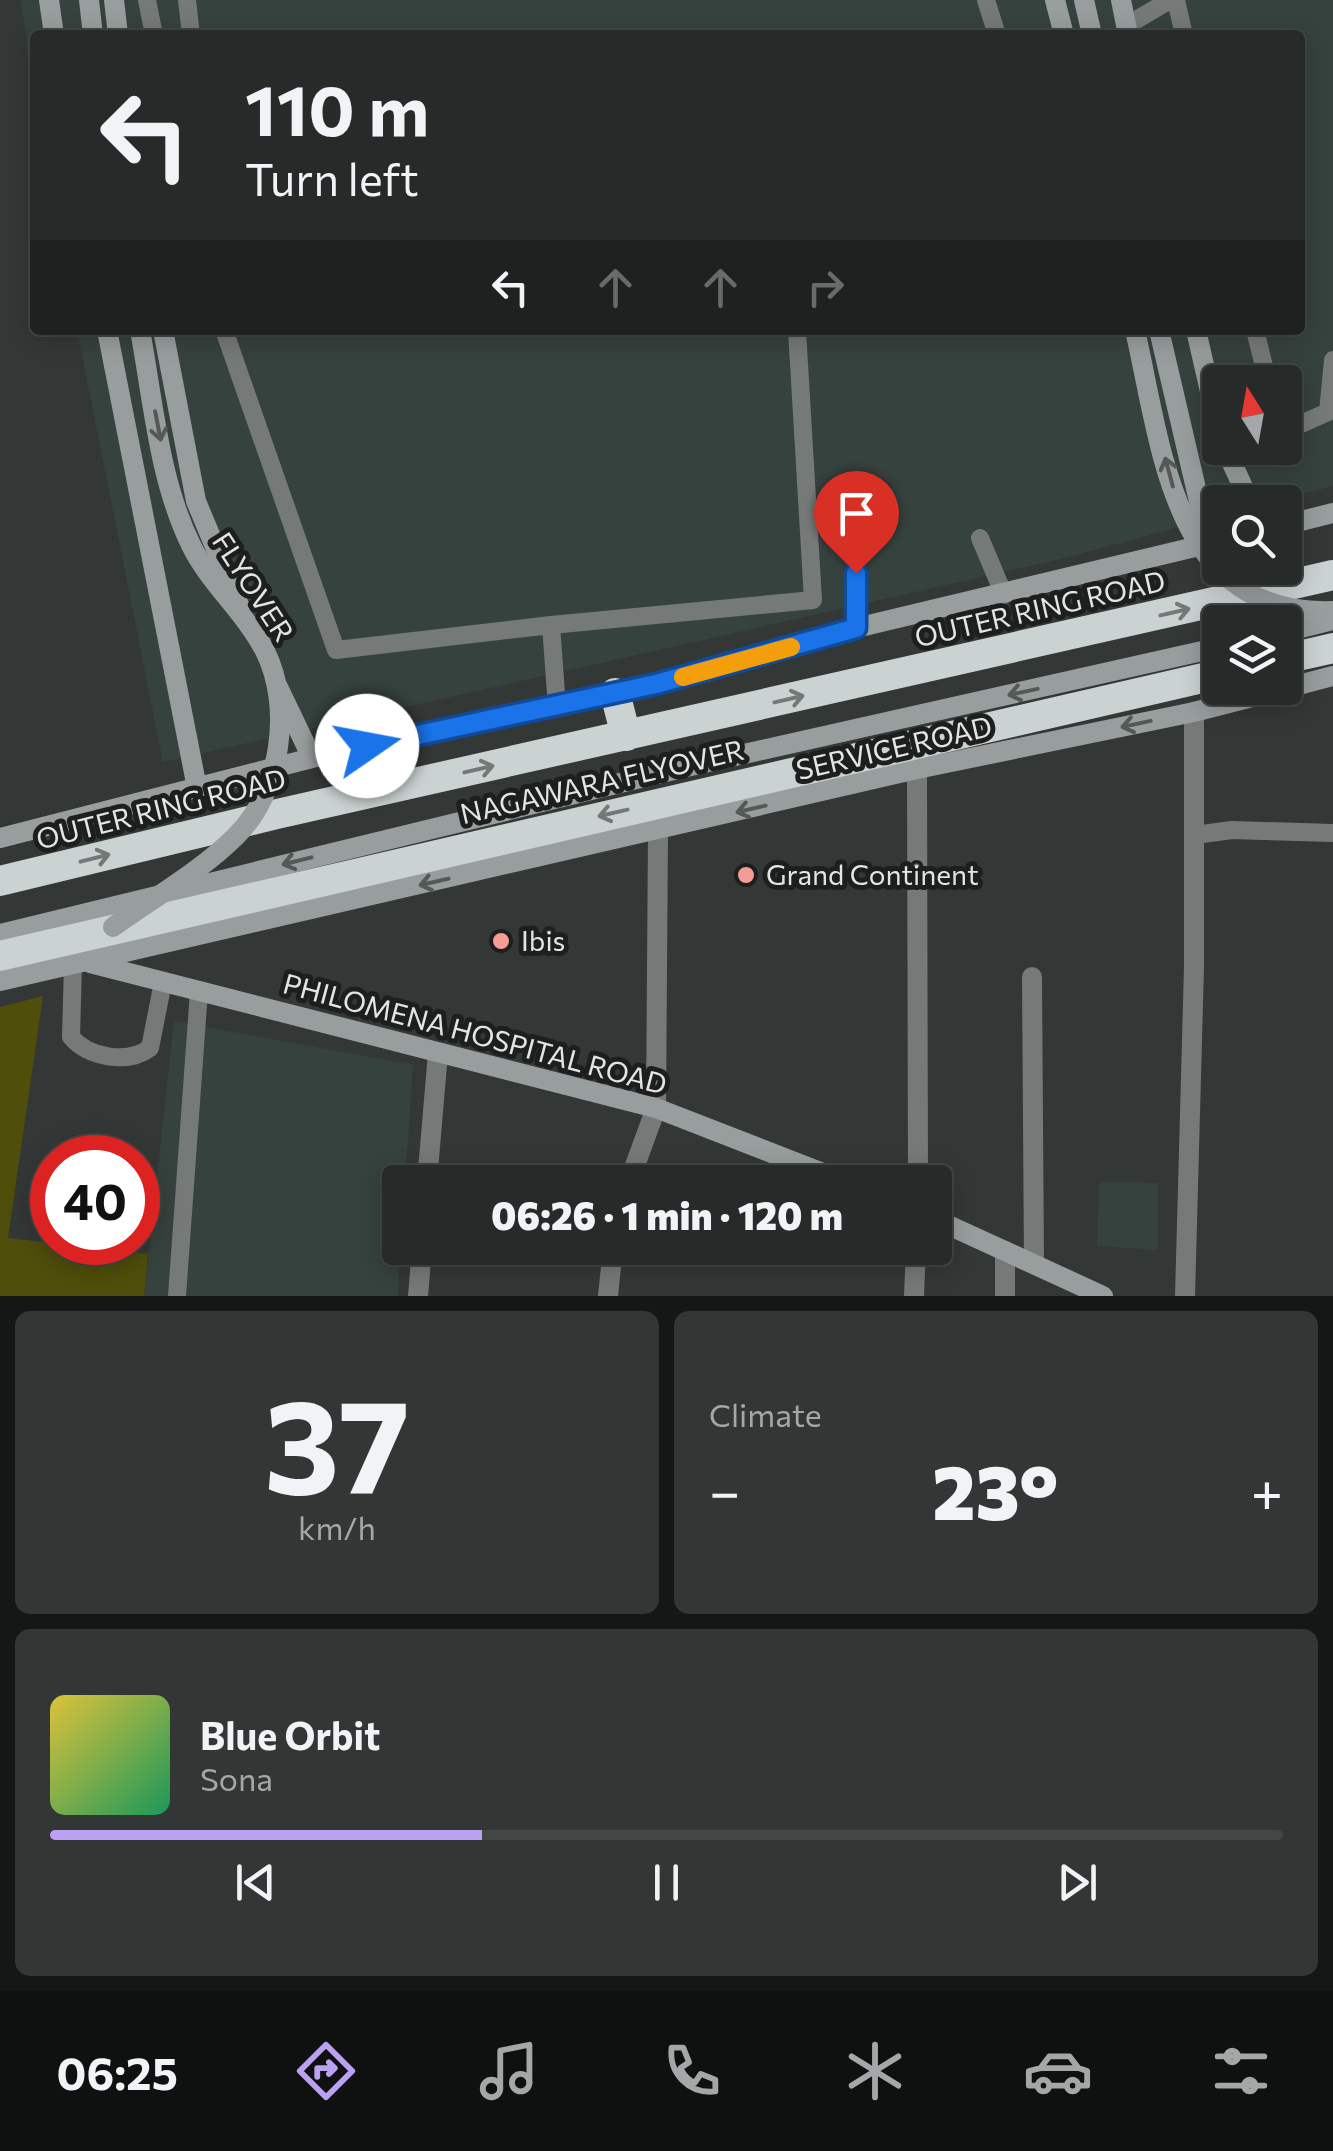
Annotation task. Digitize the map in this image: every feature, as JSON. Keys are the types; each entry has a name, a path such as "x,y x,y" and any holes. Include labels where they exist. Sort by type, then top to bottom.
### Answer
{"highway":[{"name":"OUTER RING ROAD","path":"0,881 1333,575"},
{"path":"1302,655 1333,648"},
{"name":"NAGAWARA FLYOVER","path":"0,956 1202,678"},
{"path":"615,693 626,736"}],"street":[{"path":"49,0 53,30"},
{"path":"89,0 92,30"},
{"path":"114,0 117,30"},
{"path":"1055,0 1062,30"},
{"path":"1084,0 1091,30"},
{"path":"1121,0 1127,30"},
{"path":"108,335 197,788"},
{"name":"FLYOVER","path":"113,927 238,834 262,799 280,730 280,705 268,656 205,570 181,522 141,335"},
{"path":"164,335 196,502 231,590 312,758"},
{"path":"1136,335 1168,471 1196,544 1225,577 1265,602 1289,609 1333,612"},
{"path":"1160,335 1202,497"},
{"path":"1197,335 1204,365"},
{"path":"1302,520 1333,513"},
{"path":"0,838 312,758 558,708 856,628 1202,546"},
{"path":"1302,628 1333,620"},
{"path":"0,934 686,766 1202,650"},
{"name":"SERVICE ROAD","path":"0,981 917,770 1194,712 1333,676"},
{"path":"1185,1296 1196,835 1194,712"},
{"path":"917,770 918,1165"},
{"path":"635,1165 656,1108 658,831"},
{"name":"PHILOMENA HOSPITAL ROAD","path":"78,962 656,1108 802,1165"},
{"path":"1032,977 1034,1264"},
{"path":"429,1165 438,1053"},
{"path":"952,1227 1103,1296"},
{"path":"1004,1296 1005,1251"},
{"path":"418,1296 421,1265"},
{"path":"608,1296 612,1265"},
{"path":"914,1296 915,1265"}],"lane":[{"path":"147,0 153,30"},
{"path":"187,0 190,30"},
{"path":"986,0 996,30"},
{"path":"1127,30 1173,0 1182,30"},
{"path":"226,335 336,650 812,600 796,335"},
{"path":"1256,335 1264,365"},
{"path":"1302,424 1328,412 1333,360"},
{"path":"980,538 1004,595"},
{"path":"856,573 856,628"},
{"path":"551,625 558,708"},
{"path":"1196,835 1232,830 1333,833"},
{"path":"78,962 71,1037 87,1052 128,1058 150,1048 164,982"},
{"path":"177,1296 200,992"}],"shaded area":[{"path":"21,0 1333,0 1333,486 1302,494 1302,485 1202,485 1202,521 1061,559 163,762 78,335 1305,335 1305,30 30,30 30,64"},
{"path":"43,996 8,1238 30,1241 30,1265 147,1265 144,1296 0,1296 0,1007"},
{"path":"174,1021 413,1065 406,1165 382,1165 382,1265 399,1265 398,1296 144,1296 147,1265 160,1265 160,1149"},
{"path":"1099,1182 1158,1183 1158,1250 1097,1246"}],"slow traffic":[{"path":"683,677 791,647"}],"place":[{"name":"Grand Continent","path":"746,875"},
{"name":"Ibis","path":"501,941"}],"route":[{"path":"367,746 558,708 856,628 856,573"}]}
